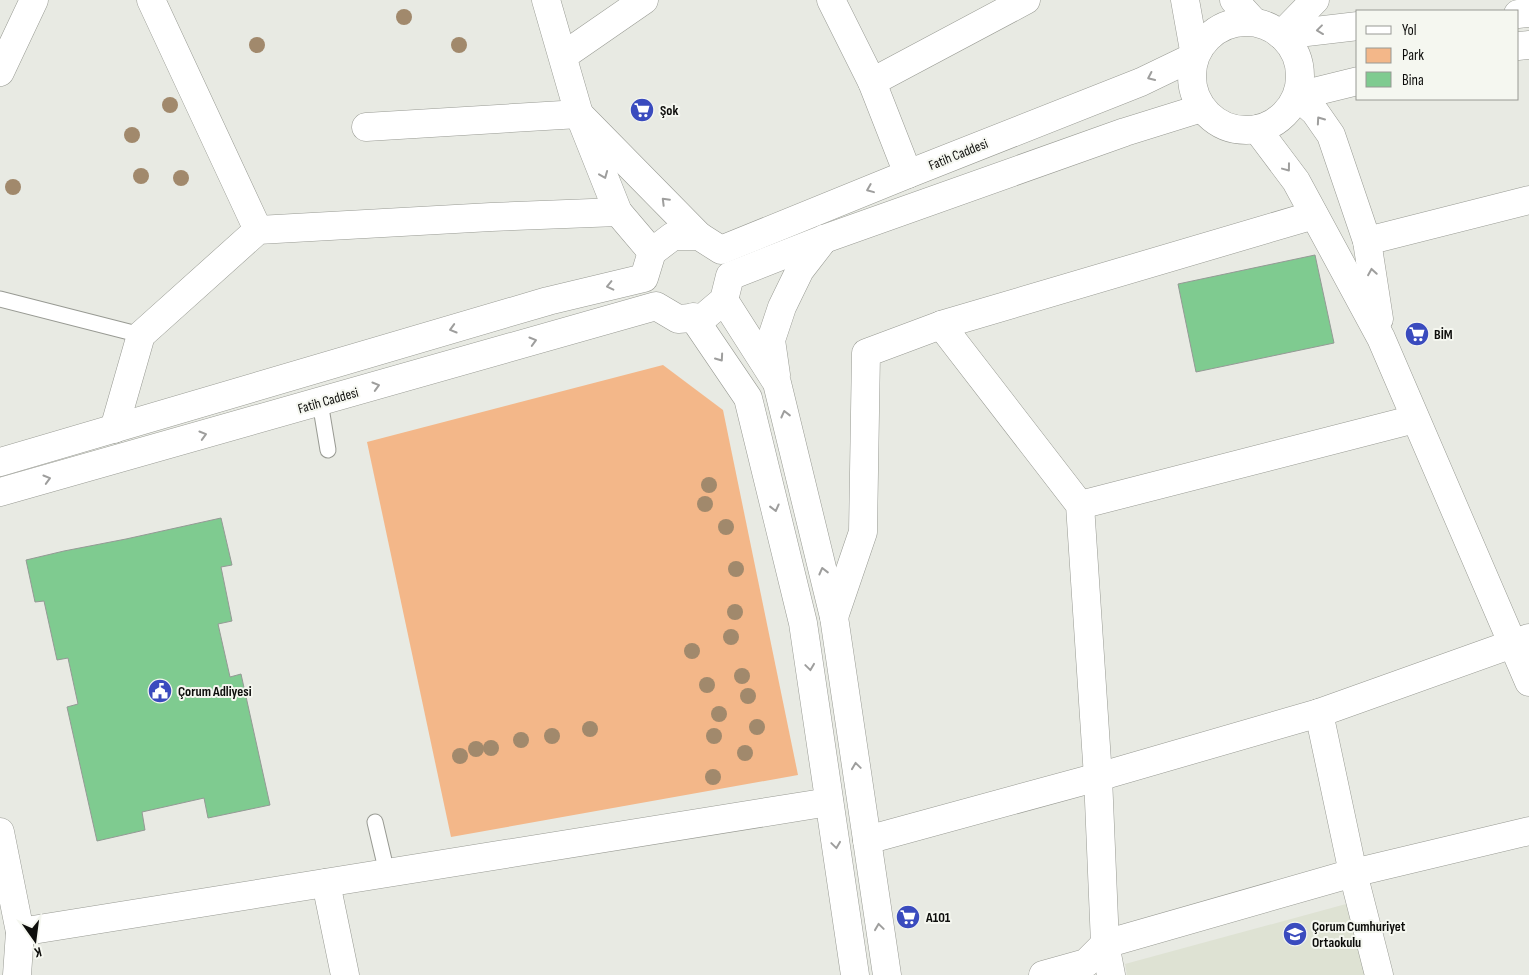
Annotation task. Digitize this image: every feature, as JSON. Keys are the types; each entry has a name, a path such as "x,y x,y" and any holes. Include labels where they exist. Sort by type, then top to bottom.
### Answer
{"street":[{"path":"0,72 34,0"},
{"path":"151,0 258,230"},
{"path":"546,0 580,114 618,212 652,252 644,278 656,306 678,319 704,316 727,288 824,239 1125,132 1202,108"},
{"path":"563,56 644,0"},
{"path":"831,0 872,82 908,174"},
{"path":"872,82 1026,0"},
{"path":"1185,0 1195,56"},
{"path":"1234,0 1254,22"},
{"path":"1281,35 1315,0"},
{"path":"1236,22 1254,22 1272,28 1286,39 1296,54 1301,72 1299,90 1292,107 1279,120 1264,128 1246,131 1229,128 1213,120 1202,108 1194,91 1191,74 1195,56 1204,41 1218,29 1236,22"},
{"path":"1281,35 1356,26"},
{"name":"Fatih Caddesi","path":"652,252 673,236 710,243 908,174 1141,82 1195,56"},
{"path":"1297,96 1356,81"},
{"path":"1297,96 1315,112 1331,135 1367,241 1381,338"},
{"path":"366,127 580,114 710,243 727,288 777,383"},
{"path":"1257,129 1296,181 1381,338 1415,419 1521,641 1529,682"},
{"path":"1367,241 1529,200"},
{"path":"114,429 140,335 258,230 618,212"},
{"path":"834,617 863,532 866,353 941,325 1314,215"},
{"path":"824,239 800,270 782,307 771,340 777,383 834,617 886,975"},
{"path":"0,462 548,301 644,278"},
{"name":"Fatih Caddesi","path":"0,492 656,306"},
{"path":"693,318 748,398 804,623 855,975"},
{"path":"941,325 1080,505 1098,777 1105,944 1111,975"},
{"path":"1080,505 1415,419"},
{"path":"867,840 1098,777 1319,713 1521,641"},
{"path":"1319,713 1353,874 1379,975"},
{"path":"20,932 829,802"},
{"path":"1043,975 1086,963 1105,944 1353,874 1529,831"},
{"path":"0,832 20,932 17,975"},
{"path":"326,883 345,975"}],"lane":[{"path":"0,299 140,335"},
{"path":"320,402 328,450"},
{"path":"375,822 387,873"}],"shaded area":[{"name":"Çorum Cumhuriyet Ortaokulu","path":"1346,904 1365,975 1127,975 1125,964"}],"green space":[{"path":"663,365 723,410 798,775 451,837 367,442"}],"building":[{"path":"1315,255 1334,343 1196,372 1178,284"},
{"name":"Çorum Adliyesi","path":"221,518 232,565 221,567 232,621 218,624 230,677 241,674 270,805 208,818 204,798 142,812 145,830 97,841 67,707 78,704 68,658 57,660 44,601 35,602 26,560"}],"place":[{"name":"Şok","path":"642,110"},
{"name":"BİM","path":"1417,334"},
{"name":"Çorum Adliyesi","path":"160,691"},
{"name":"A101","path":"908,917"},
{"name":"Çorum Cumhuriyet Ortaokulu","path":"1295,934"}]}
